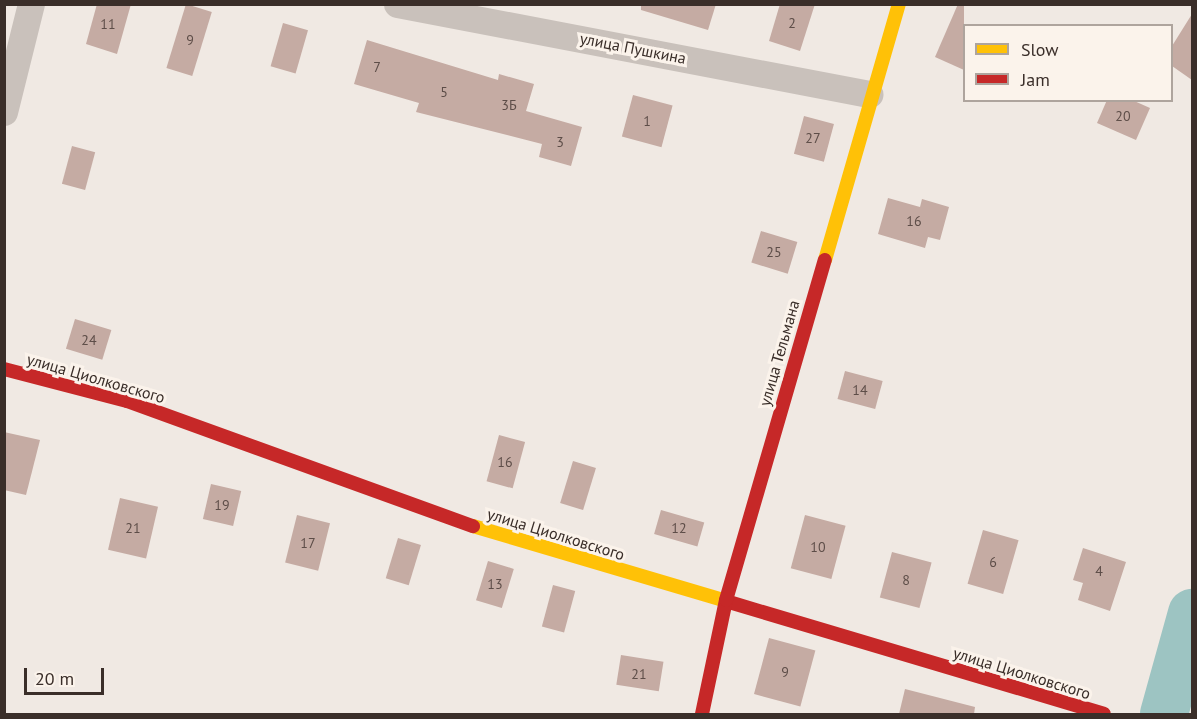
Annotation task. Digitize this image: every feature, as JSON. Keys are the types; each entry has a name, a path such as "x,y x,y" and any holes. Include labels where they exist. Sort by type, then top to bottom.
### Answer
{"street":[{"path":"4,111 31,4"},
{"name":"улица Пушкина","path":"397,4 870,94"},
{"name":"улица Тельмана","path":"702,714 726,600 870,94 900,4"},
{"name":"улица Циолковского","path":"4,369 128,401 472,526 1104,714"}],"building":[{"path":"97,4 131,4 117,54 86,44"},
{"path":"186,4 212,12 192,76 166,68"},
{"path":"641,4 716,4 708,30 641,10"},
{"path":"780,4 815,4 800,51 769,41"},
{"path":"958,4 964,4 963,70 935,57"},
{"path":"1192,14 1192,80 1173,67 1173,44"},
{"path":"283,23 308,30 296,73 271,66"},
{"path":"367,40 498,80 499,74 534,84 526,111 582,127 571,166 539,157 542,144 416,112 419,103 354,84"},
{"path":"633,95 673,106 661,147 622,137"},
{"path":"1106,102 1136,102 1150,108 1136,140 1097,123"},
{"path":"804,116 834,124 824,162 794,154"},
{"path":"72,146 95,152 85,190 62,184"},
{"path":"888,198 920,207 922,199 949,207 940,240 928,237 925,248 878,234"},
{"path":"761,231 797,242 788,274 751,263"},
{"path":"75,319 111,330 102,360 66,349"},
{"path":"845,371 883,381 875,409 837,399"},
{"path":"4,432 40,440 26,495 4,490"},
{"path":"499,435 525,442 513,488 487,481"},
{"path":"573,461 596,468 583,510 560,503"},
{"path":"211,484 241,491 233,526 203,519"},
{"path":"120,498 158,507 146,558 108,550"},
{"path":"661,510 704,522 697,546 654,534"},
{"path":"297,515 330,523 318,571 285,563"},
{"path":"805,515 846,526 831,579 791,568"},
{"path":"983,530 1019,540 1003,594 968,584"},
{"path":"398,538 421,545 409,585 386,578"},
{"path":"1083,548 1126,562 1110,611 1078,600 1083,583 1073,580"},
{"path":"892,552 932,563 919,608 880,597"},
{"path":"488,561 514,569 502,608 476,600"},
{"path":"553,585 575,591 564,632 542,627"},
{"path":"769,638 815,650 800,706 754,694"},
{"path":"621,655 663,662 659,691 616,685"},
{"path":"905,689 975,707 974,714 899,714"}],"waterway":[{"path":"1164,714 1192,613"}],"traffic: slow":[{"path":"825,260 899,4"},
{"path":"473,526 729,602"}],"traffic: jam":[{"path":"702,714 726,600 825,260"},
{"path":"4,369 127,401 473,526"},
{"path":"729,602 1104,714"}]}
